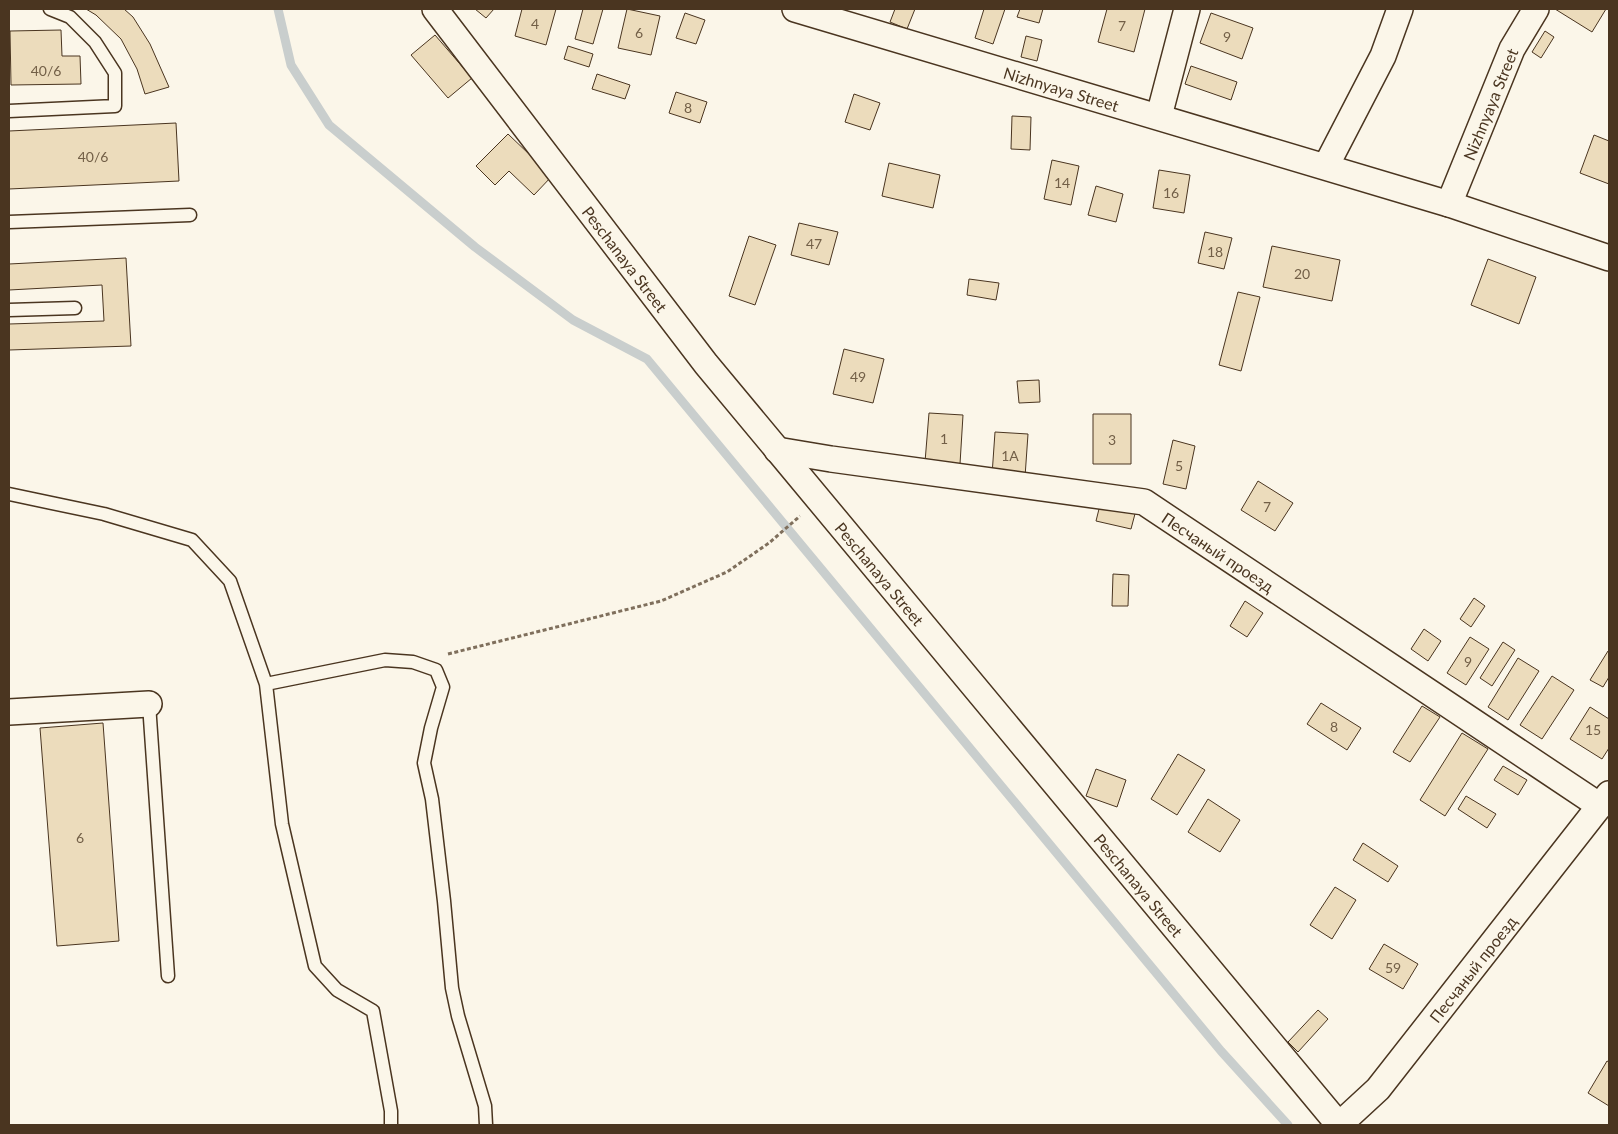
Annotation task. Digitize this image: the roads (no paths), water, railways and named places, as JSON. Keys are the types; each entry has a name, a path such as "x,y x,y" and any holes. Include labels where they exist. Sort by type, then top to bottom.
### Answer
{"street":[{"name":"Peschanaya Street","path":"435,9 682,333 777,450 1339,1125"},
{"name":"Nizhnyaya Street","path":"795,9 1326,166 1449,204 1609,258"},
{"path":"1159,116 1187,9"},
{"path":"1326,166 1383,56 1400,9"},
{"name":"Nizhnyaya Street","path":"1449,204 1512,49 1536,9"},
{"name":"Песчаный проезд","path":"777,450 1144,502 1605,800 1378,1089 1339,1125"},
{"path":"9,712 149,704"}],"lane":[{"path":"9,111 115,106 115,73 95,42 70,17 50,9"},
{"path":"9,222 190,215"},
{"path":"9,310 75,308"},
{"path":"9,494 104,514 192,540 230,581 266,684 282,824 315,966 337,990 373,1011 391,1111 390,1125"},
{"path":"266,684 385,660 413,662 436,670 443,688 431,728 424,763 432,800 452,988 458,1016 485,1106 486,1125"},
{"path":"149,704 168,976"}],"waterway":[{"path":"278,9 291,65 329,125 475,247 573,320 647,359 1221,1051 1288,1125"}]}
